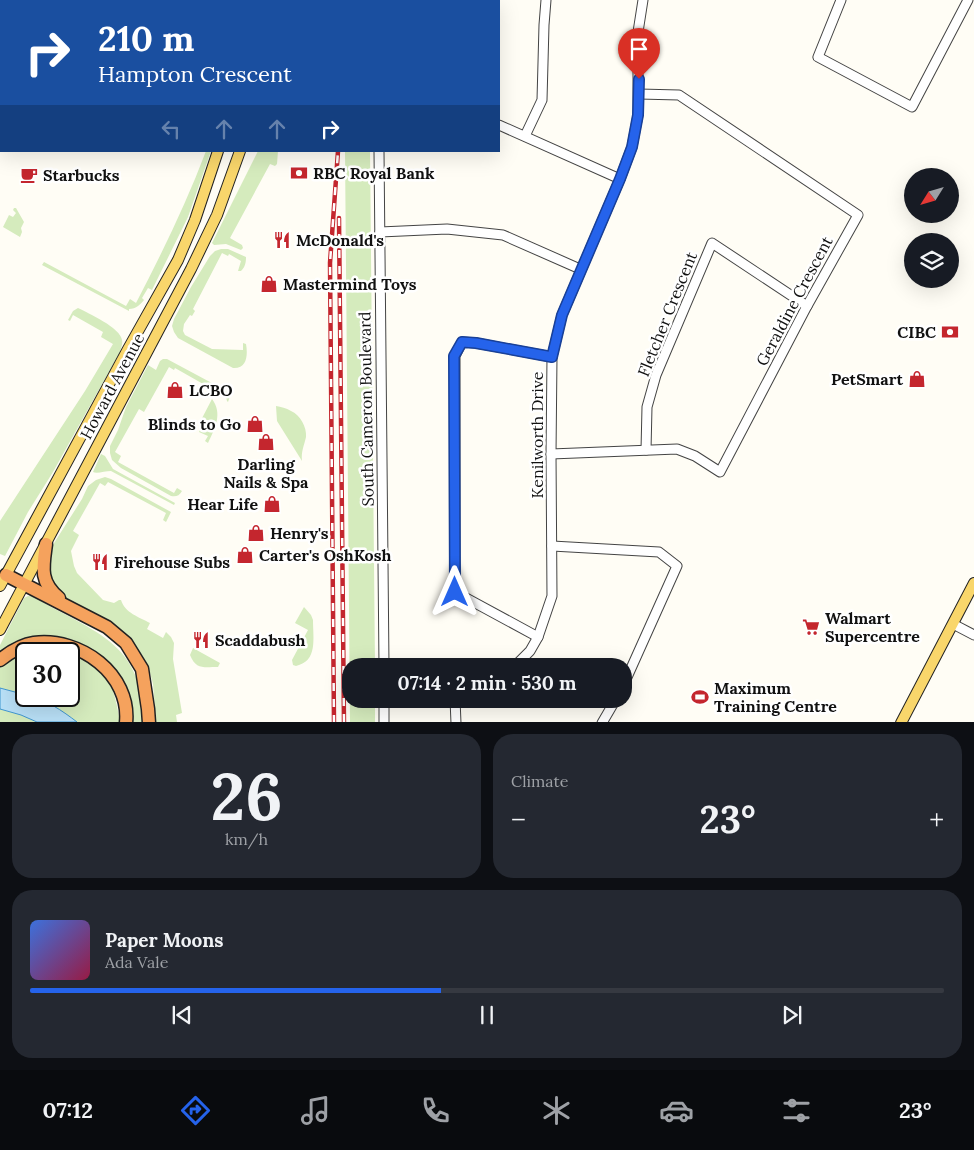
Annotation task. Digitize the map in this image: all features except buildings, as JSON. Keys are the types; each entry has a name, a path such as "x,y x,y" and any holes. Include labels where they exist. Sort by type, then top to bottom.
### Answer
{"highway":[{"path":"46,544 43,570 51,591 83,616"},
{"path":"3,580 24,584 107,627 126,643 142,669 150,722"},
{"path":"0,660 9,653 34,643 70,646 85,652 97,660 109,672 119,687 124,702 126,722"}],"main road":[{"name":"Howard Avenue","path":"3,580 178,260 195,220 218,152"},
{"name":"Howard Avenue","path":"0,630 191,269 217,215 240,152"},
{"path":"901,722 974,583"}],"street":[{"path":"526,136 542,100 546,0"},
{"name":"Kenilworth Drive","path":"523,658 530,651 538,637 552,596 552,357 562,315 632,147 638,115 638,32 643,0"},
{"path":"841,0 818,57 912,107 968,0"},
{"name":"Geraldine Crescent","path":"551,454 677,449 695,456 720,472 807,306 858,215 678,95 639,94"},
{"path":"500,125 620,179"},
{"name":"South Cameron Boulevard","path":"379,152 384,658"},
{"path":"380,232 447,229 503,235 580,269"},
{"name":"Fletcher Crescent","path":"646,450 647,406 656,375 712,243 807,306"},
{"path":"538,637 455,592 454,356 462,342 552,357"},
{"path":"552,546 659,552 677,566 632,666"},
{"path":"953,624 974,635"},
{"path":"384,708 384,722"},
{"path":"455,708 456,722"},
{"path":"602,722 611,708"}],"green space":[{"path":"206,152 211,152 188,217 152,290 148,288 142,298 144,300 138,306 129,309 129,311 42,265 44,262 126,306 130,299 136,303 190,190"},
{"path":"258,152 278,152 277,164 275,166 270,164 230,238 242,245 243,248 241,250 226,244 214,245 212,243"},
{"path":"345,152 370,152 375,658 349,658"},
{"path":"16,208 24,222 20,237 3,227 9,215 13,217 16,213 13,210"},
{"path":"228,249 246,257 244,266 241,271 238,271 241,261 229,254 228,256 222,253 193,309 195,311 184,324 183,331 185,335 212,349 243,350 243,343 246,344 246,360 238,368 233,368 178,338 172,326 191,287 210,256 215,251"},
{"path":"78,308 103,321 120,335 122,343 120,352 53,472 28,512 5,556 0,554 0,521 85,391 113,344 101,337 103,332 73,315 70,321 68,320 73,311"},
{"path":"163,359 167,359 223,389 230,396 228,402 226,397 175,368 174,370 169,367 144,412 139,409 115,452 121,456 118,462 174,493 177,488 182,491 179,495 174,496 121,468 112,460 110,453 110,446 126,407 148,365 156,370"},
{"path":"212,399 217,410 217,421 208,443 205,441 208,436 199,432 202,426 199,424"},
{"path":"276,406 294,413 304,425 306,437 302,451 302,461 277,421"},
{"path":"101,454 105,456 113,469 175,503 174,505 111,471 93,472"},
{"path":"105,477 171,512 166,522 163,520 166,513 108,482 105,486 100,483 73,531 79,535 71,551 74,566 77,573 103,600 114,603 121,600 129,611 150,623 147,629 163,638 166,632 171,637 174,643 173,659 182,713 176,715 177,722 156,722 153,684 149,669 131,640 105,619 57,593 49,581 49,551 82,499 88,486 96,480"},
{"path":"32,596 92,629 118,649 131,666 138,682 142,722 130,722 126,694 80,655 80,642 15,642 15,652 0,656 0,645 24,598"},
{"path":"304,607 313,620 313,648 308,659 296,666 293,665 292,660 308,630 295,623"},
{"path":"193,648 220,663 218,667 201,667 195,663 190,655"},
{"path":"15,657 15,692 0,688 0,666"},
{"path":"80,657 97,669 108,681 116,701 120,722 77,722 53,707 80,707"},
{"path":"350,708 375,708 375,722 350,722"},
{"path":"0,709 21,715 37,722 0,722"}],"water":[{"path":"0,688 15,692 15,707 55,707 77,722 37,722 0,709"}],"railway":[{"path":"334,722 330,263 338,152"},
{"path":"339,218 344,722"}],"place":[{"name":"RBC Royal Bank","path":"299,173"},
{"name":"Starbucks","path":"29,175"},
{"name":"McDonald's","path":"282,240"},
{"name":"Mastermind Toys","path":"269,284"},
{"name":"CIBC","path":"950,332"},
{"name":"PetSmart","path":"917,379"},
{"name":"LCBO","path":"175,390"},
{"name":"Blinds to Go","path":"255,424"},
{"name":"Darling Nails & Spa","path":"266,442"},
{"name":"Hear Life","path":"272,504"},
{"name":"Henry's","path":"256,533"},
{"name":"Carter's OshKosh","path":"245,555"},
{"name":"Firehouse Subs","path":"100,562"},
{"name":"Walmart Supercentre","path":"811,627"},
{"name":"Scaddabush","path":"201,640"},
{"name":"Maximum Training Centre","path":"700,697"}],"route":[{"path":"455,592 454,356 462,342 552,357 562,315 632,147 638,115 639,79"}]}
